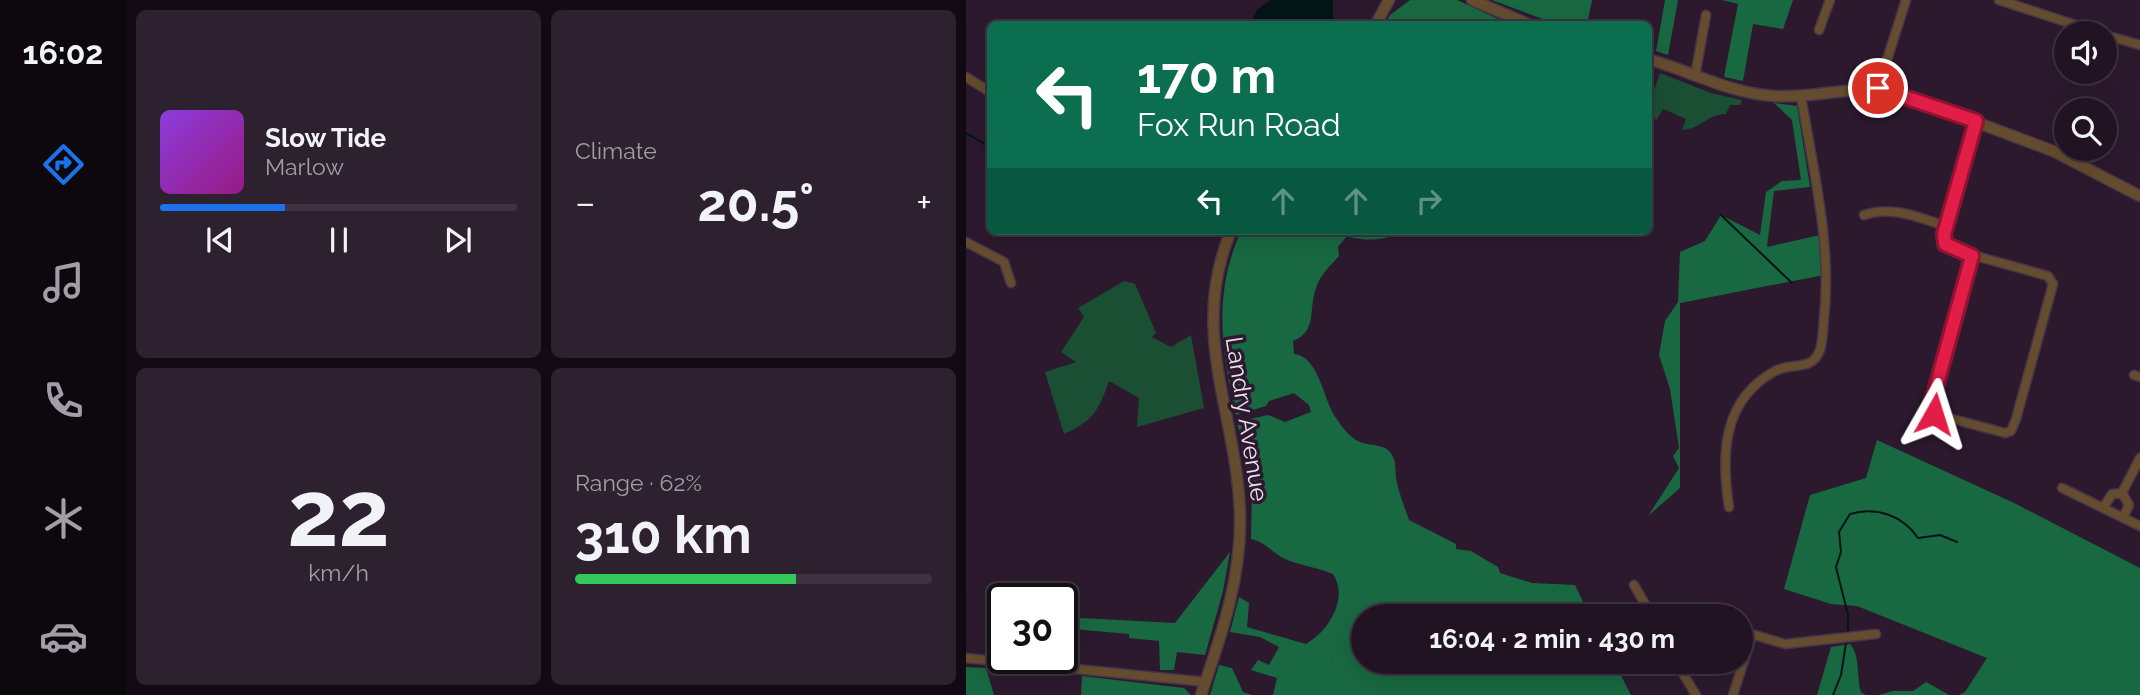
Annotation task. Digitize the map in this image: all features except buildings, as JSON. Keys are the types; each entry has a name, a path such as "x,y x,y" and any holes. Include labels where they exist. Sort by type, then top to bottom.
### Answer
{"street":[{"path":"1378,21 1389,0"},
{"path":"1472,0 1521,21"},
{"path":"1819,30 1830,0"},
{"path":"1878,88 1906,0"},
{"path":"1999,0 2063,21"},
{"path":"1695,76 1706,15"},
{"path":"2117,38 2140,45"},
{"path":"1652,60 1740,91 1801,96 1878,88 1976,121 2076,161 2140,196"},
{"path":"966,88 969,78 987,90"},
{"path":"1729,507 1724,445 1737,408 1774,371 1806,366 1820,350 1826,298 1826,247 1801,96"},
{"path":"1972,256 1930,409 1932,413 1986,429 2011,431 2049,301 2051,281 2035,272 1972,256 1945,244 1946,226 1976,121"},
{"path":"1864,215 1878,210 1946,226"},
{"name":"Landry Avenue","path":"1201,695 1231,598 1240,538 1236,463 1218,383 1212,327 1216,279 1230,235"},
{"path":"966,242 1004,262 1011,283"},
{"path":"2122,493 2140,458"},
{"path":"2062,488 2140,526"},
{"path":"2103,508 2112,494 2122,493"},
{"path":"2122,493 2129,505 2123,517"},
{"path":"1634,584 1645,604"},
{"path":"1753,636 1785,644 1808,644 1876,634"},
{"path":"966,658 1206,682"},
{"path":"1683,674 1696,695"},
{"path":"1733,695 1740,674"}],"green space":[{"path":"1410,0 1457,0 1502,21 1387,21 1390,15"},
{"path":"1492,0 1592,0 1588,21 1548,21"},
{"path":"1665,0 1678,0 1668,55 1656,51"},
{"path":"1722,0 1793,0 1783,29 1753,24 1743,81 1724,77 1738,4"},
{"path":"1660,73 1711,93 1742,100 1740,105 1730,105 1726,114 1682,130 1686,119 1663,109 1656,121 1652,112 1652,96"},
{"path":"1774,103 1797,106 1810,187 1774,191 1767,247 1820,235 1824,275 1680,303 1680,488 1648,516 1679,468 1673,456 1679,448 1670,389 1659,355 1665,321 1678,302 1680,252 1705,241 1721,215 1760,235 1766,192 1782,181 1801,180 1792,120"},
{"path":"1239,235 1394,235 1374,240 1347,236 1338,247 1339,256 1318,283 1309,325 1301,337 1293,341 1294,354 1302,356 1314,369 1334,415 1349,434 1360,442 1381,446 1390,452 1409,520 1456,544 1456,549 1471,551 1498,567 1500,573 1532,583 1575,585 1584,604 1351,604 1351,674 1620,674 1631,695 1273,695 1277,678 1251,670 1258,660 1269,665 1279,647 1260,637 1230,632 1239,597 1249,603 1247,627 1306,644 1329,622 1338,603 1339,593 1333,574 1284,559 1262,543 1251,539 1252,488 1237,422 1268,415 1285,422 1311,412 1309,405 1294,393 1269,401 1266,406 1236,415 1222,322 1226,277"},
{"path":"1124,281 1135,284 1156,333 1152,337 1171,347 1191,335 1204,408 1137,427 1139,398 1109,381 1094,414 1064,434 1045,372 1076,362 1061,352 1084,317 1078,308"},
{"path":"1877,440 2014,503 2140,568 2140,695 1959,695 1965,692 1987,658 1857,606 1831,604 1784,589 1810,495 1866,478"},
{"path":"1230,552 1223,591 1205,655 1177,652 1174,670 1160,670 1159,641 1129,638 1129,634 1078,629 1078,618 1175,623"},
{"path":"1850,644 1856,655 1861,692 1866,695 1817,695 1831,647"},
{"path":"1219,665 1232,668 1243,692 1252,695 1210,695"},
{"path":"966,667 986,668 994,695 966,695"},
{"path":"1082,676 1184,688 1191,695 1081,695"},
{"path":"1926,682 1949,695 1879,695 1893,691 1913,691"}],"shaded area":[{"path":"1270,0 1333,0 1333,21 1252,21 1257,10"}],"waterway":[{"path":"966,133 987,145"},
{"path":"1721,215 1792,283"},
{"path":"1848,632 1848,615 1836,567 1841,552 1839,532 1850,514 1879,512 1905,524 1918,538 1940,535 1957,542"},
{"path":"1833,695 1841,675 1846,643"}],"route":[{"path":"1878,88 1927,102 1976,121 1944,234 1945,244 1972,256 1930,409 1934,414"}]}
